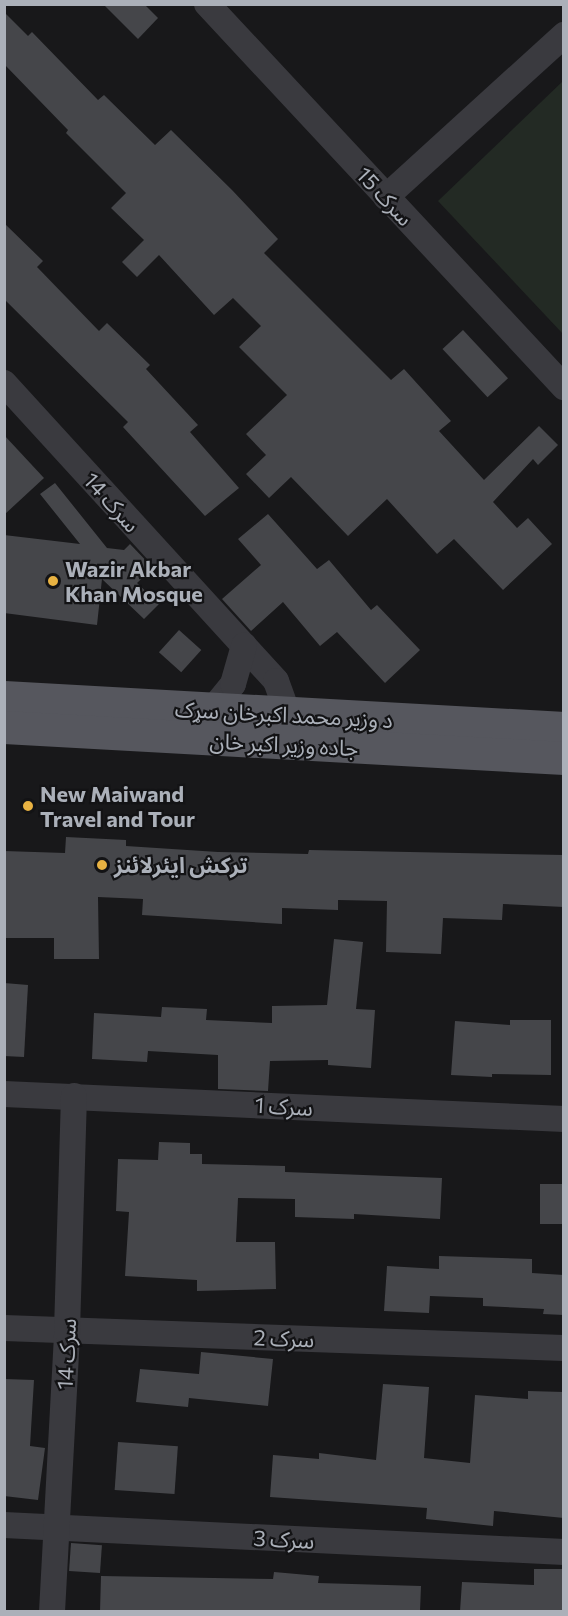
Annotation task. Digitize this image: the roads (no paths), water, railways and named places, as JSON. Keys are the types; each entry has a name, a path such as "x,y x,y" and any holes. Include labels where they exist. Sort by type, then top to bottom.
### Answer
{"main road":[{"name":"د وزیر محمد اکبرخان سړک","path":"4,697 564,728"},
{"name":"جاده وزیر اکبر خان","path":"4,727 564,758"}],"street":[{"name":"سرک 15","path":"207,4 564,387"},
{"path":"386,197 564,35"},
{"name":"سرک 14","path":"4,383 276,681 288,714"},
{"path":"212,710 233,684 244,646"},
{"name":"سرک 1","path":"4,1094 564,1119"},
{"name":"سرک 14","path":"52,1611 67,1331 74,1096"},
{"name":"سرک 2","path":"4,1328 564,1348"},
{"name":"سرک 3","path":"4,1525 564,1552"}],"place":[{"name":"Wazir Akbar Khan Mosque","path":"53,581"},
{"name":"New Maiwand Travel and Tour","path":"28,806"},
{"name":"ترکش ایئرلائنز","path":"102,865"}]}
